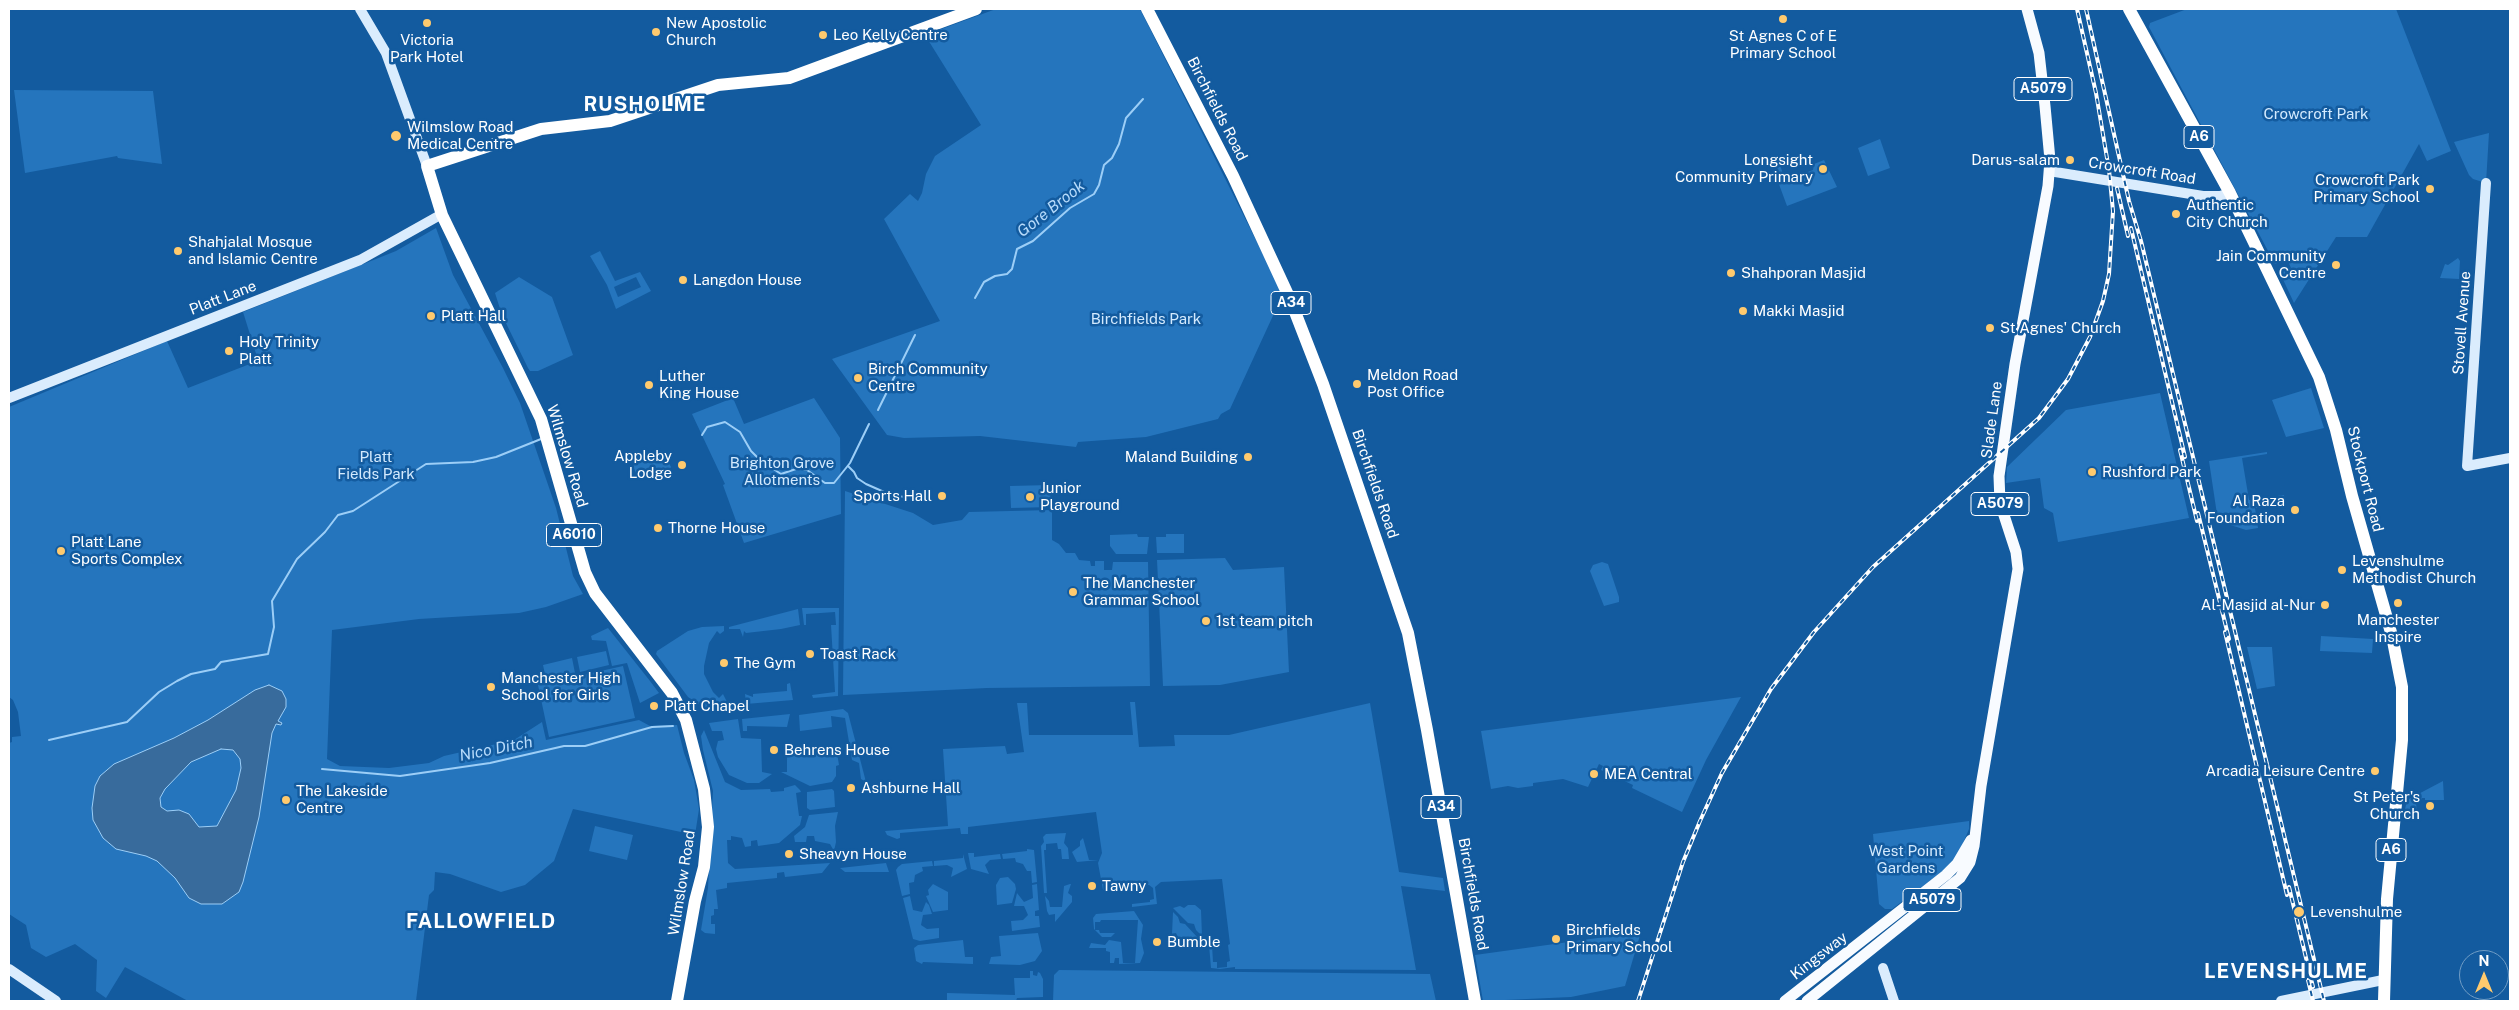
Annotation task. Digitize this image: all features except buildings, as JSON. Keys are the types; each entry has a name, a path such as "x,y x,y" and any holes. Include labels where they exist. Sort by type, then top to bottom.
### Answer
{"highway":[{"path":"426,166 541,129 610,121 718,85 789,78 976,9"},
{"name":"Birchfields Road","path":"1147,9 1233,176 1290,299 1323,384 1405,626 1427,730 1476,1001"},
{"name":"Stockport Road","path":"2129,9 2230,193 2319,377 2336,430 2351,494 2399,667 2402,695 2402,740 2393,819 2383,980 2384,1001"},
{"name":"Wilmslow Road","path":"426,166 442,214 541,419 585,572 595,593 672,693 686,720 704,789 708,827 704,867 695,901 677,1001"}],"main road":[{"name":"Slade Lane","path":"1965,873 1970,862 1987,744 2018,569 2016,552 2000,503 1999,476 2015,364 2043,215 2049,171 2046,106 2039,54 2028,9"},
{"name":"Slade Lane","path":"1871,935 1946,875 1956,864 1974,834"},
{"path":"1946,875 1957,870 1965,873"},
{"name":"Kingsway","path":"1807,1001 1965,873"},
{"name":"Kingsway","path":"1785,1001 1871,935"}],"street":[{"name":"Wilmslow Road","path":"360,9 386,54 426,166"},
{"name":"Crowcroft Road","path":"2049,171 2203,196 2220,196 2230,193"},
{"name":"Stovell Avenue","path":"2486,183 2468,466 2510,458"},
{"name":"Platt Lane","path":"9,398 352,264 442,214"},
{"path":"1883,968 1894,1001"},
{"path":"9,970 56,1001"},
{"path":"2281,1001 2383,980"}],"green space":[{"name":"Birchfields Park","path":"996,9 1140,9 1283,294 1230,409 1221,414 1218,419 1146,437 1078,442 1076,447 980,436 904,438 887,435 832,359 940,321 884,219 910,194 918,201 922,193 926,174 935,156 981,125 925,35"},
{"name":"Crowcroft Park","path":"2187,9 2396,9 2451,151 2427,161 2419,144 2367,237 2336,237 2294,303 2280,273 2291,268 2287,259 2275,264 2149,27 2150,23"},
{"path":"14,90 153,91 162,164 118,158 117,156 25,173"},
{"path":"2489,133 2486,183 2473,179 2469,175 2454,142"},
{"path":"1880,139 1890,168 1868,176 1858,148"},
{"path":"1824,160 1837,187 1787,206 1773,168 1780,165 1784,177 1796,173 1797,176 1813,170 1814,164"},
{"name":"Platt Fields Park","path":"436,228 453,275 520,403 556,508 573,576 583,594 546,607 519,613 419,619 332,630 327,759 340,766 389,768 429,763 444,756 514,740 542,722 546,740 639,720 650,726 677,725 684,753 694,780 699,809 695,835 573,809 554,861 525,885 501,892 450,874 435,872 434,890 429,895 416,1001 188,1001 125,967 106,998 96,991 97,960 75,944 46,957 31,948 26,925 9,914 9,743 12,742 12,737 21,736 18,712 13,700 9,697 9,407 167,341 188,388 255,362 258,360 243,312 396,251"},
{"path":"600,251 615,281 640,272 651,291 616,309 607,285 590,256","holes":["636,277 641,287 618,297 614,287"]},
{"path":"2458,258 2460,261 2459,279 2440,278 2445,264 2448,265"},
{"path":"519,277 552,297 573,355 538,371 530,371 528,368 502,315 495,293"},
{"path":"2311,388 2324,428 2286,437 2272,400"},
{"name":"Rushford Park","path":"2160,393 2189,518 2058,542 2053,513 2044,508 2040,478 2006,483 2007,467 2066,410"},
{"name":"Brighton Grove Allotments","path":"733,398 744,424 814,398 840,438 841,514 744,543 723,485 725,484 692,414"},
{"path":"2267,452 2267,454 2242,458 2249,500 2284,495 2285,504 2255,508 2258,528 2246,530 2218,521 2209,461"},
{"path":"664,453 671,467 669,470 638,480 633,465"},
{"name":"Junior Playground","path":"1050,485 1051,507 1011,508 1010,486"},
{"path":"845,491 913,513 933,525 962,520 969,512 1052,510 1052,540 1059,544 1066,553 1075,553 1079,560 1090,561 1091,566 1095,566 1095,561 1104,561 1104,570 1112,570 1113,562 1148,562 1150,686 987,688 843,695"},
{"path":"1137,534 1138,537 1149,537 1147,554 1116,554 1110,546 1110,535"},
{"path":"1166,534 1184,534 1184,553 1157,553 1156,537 1166,537"},
{"path":"1225,558 1233,570 1284,567 1289,672 1220,685 1163,686 1157,560"},
{"path":"1602,562 1608,564 1619,597 1619,602 1604,606 1590,571 1593,565"},
{"path":"802,608 839,608 838,696 813,698 812,695 835,692 831,625 836,625 835,612 806,614 806,625 804,625"},
{"path":"798,609 800,625 746,633 744,631 743,637 740,629 729,629 729,627"},
{"path":"724,626 724,631 720,634 717,631 709,643 704,674 713,692 719,698 723,694 727,702 724,707 704,708 688,697 656,654 657,651 688,631 702,627"},
{"path":"608,628 659,693 640,703 627,663 612,666 606,641 592,640 591,636"},
{"path":"2321,636 2373,639 2372,653 2320,651"},
{"path":"2247,647 2272,647 2275,686 2257,689"},
{"path":"606,651 609,665 580,672 577,657"},
{"path":"572,658 575,673 546,679 543,665"},
{"path":"623,666 635,718 549,737 538,685"},
{"path":"790,683 793,700 746,704 745,694 753,697 753,694 787,691 787,684"},
{"path":"1741,697 1706,760 1682,812 1632,788 1633,785 1601,770 1603,766 1599,764 1588,787 1563,779 1533,783 1533,786 1518,788 1508,786 1491,789 1481,731"},
{"path":"1130,702 1135,702 1139,747 1175,746 1174,735 1229,735 1370,703 1399,872 1443,878 1445,891 1401,886 1416,970 1211,968 1209,945 1212,945 1213,962 1217,962 1217,968 1227,967 1227,962 1230,961 1228,945 1230,944 1222,879 1161,882 1155,887 1157,904 1132,907 1132,904 1150,902 1150,900 1154,899 1153,888 1149,885 1103,890 1098,863 1102,853 1096,812 968,827 968,834 961,834 960,828 900,833 900,838 897,839 887,835 885,831 948,826 943,749 1005,746 1007,754 1024,752 1017,703 1027,703 1029,735 1133,735"},
{"path":"843,709 848,713 866,782 861,779 859,763 852,760 845,718 831,716 832,727 800,731 799,715"},
{"path":"790,714 787,727 747,726 747,731 743,731 742,719"},
{"path":"738,719 741,738 761,739 762,772 772,774 759,783 747,783 729,775 718,757 716,749 718,741 724,740 722,731 712,731 709,723"},
{"path":"704,730 725,782 741,790 770,789 771,792 784,791 784,788 795,785 801,792 796,793 799,816 802,816 800,825 779,843 758,846 757,840 751,841 751,846 745,847 742,838 731,836 731,840 727,840 728,863 735,869 830,863 822,873 785,877 784,872 777,873 777,878 727,883 727,888 716,890 718,909 714,909 714,915 711,916 711,924 715,924 715,934 705,933 701,930 708,888 713,791 703,750 701,736"},
{"path":"836,747 839,765 836,766 836,776 832,782 810,786 781,772 787,772 787,751"},
{"path":"2443,781 2444,800 2425,800 2425,798 2422,798 2422,800 2416,801 2417,818 2403,819 2407,800"},
{"path":"832,789 834,791 835,807 810,810 807,808 807,792"},
{"path":"838,812 835,826 836,842 834,851 830,844 815,841 814,836 807,836 806,842 795,842 794,836 805,827 809,815"},
{"name":"West Point Gardens","path":"1969,821 1969,829 1951,865 1892,909 1885,909 1879,904 1873,834"},
{"path":"595,826 633,835 627,860 589,851"},
{"path":"1066,833 1064,843 1068,848 1069,859 1062,859 1061,849 1058,849 1057,843 1046,844 1046,850 1044,850 1047,893 1044,893 1041,846 1044,842 1043,837 1046,834"},
{"path":"1083,838 1089,860 1099,860 1077,862 1072,852 1080,846 1080,841"},
{"path":"1027,849 1034,850 1037,882 1032,883 1031,871 1027,871 1023,864 1016,862 1015,858 1003,859 1002,854 1027,851"},
{"path":"968,853 974,853 974,857 1000,854 1001,859 990,860 985,865 989,874 971,869"},
{"path":"963,854 967,869 951,877 953,868 947,865 934,866 934,861 963,858"},
{"path":"932,861 933,866 922,867 923,871 915,875 914,882 909,883 910,894 902,896 896,870 898,867 902,864"},
{"path":"886,863 889,872 845,872 840,868"},
{"path":"1008,877 1015,884 1016,889 1012,903 997,905 996,885 1000,878"},
{"path":"933,884 948,892 948,910 933,912 926,896 929,895 928,890"},
{"path":"1037,884 1039,910 1035,911 1035,916 1039,916 1040,927 1012,931 1011,921 1023,920 1028,915 1024,906 1014,906 1017,893 1024,902 1033,898 1032,885"},
{"path":"1071,884 1068,893 1072,896 1072,902 1055,922 1055,914 1049,915 1047,911 1045,896 1049,901 1050,907 1062,907 1064,886"},
{"path":"910,896 913,910 922,912 926,902 929,905 932,914 923,915 921,925 927,929 939,928 939,938 920,941 913,939 903,898"},
{"path":"1188,905 1195,905 1201,910 1202,936 1196,930 1194,924 1188,923 1173,908 1180,906 1184,908"},
{"path":"1134,911 1143,925 1141,939 1144,953 1140,963 1119,964 1119,958 1115,958 1114,963 1110,963 1110,952 1106,951 1106,948 1089,948 1091,943 1105,945 1109,940 1121,942 1123,963 1135,963 1138,920 1101,920 1100,922 1095,922 1095,930 1093,918 1096,914"},
{"path":"1173,912 1178,917 1180,923 1185,924 1198,938 1178,938 1176,933 1172,934"},
{"path":"1095,930 1099,930 1100,933 1115,933 1111,937 1102,937"},
{"path":"1641,932 1625,986 1571,997 1483,1001 1475,955"},
{"path":"1038,933 1042,951 1035,961 1020,965 989,964 991,957 1001,956 999,936"},
{"path":"963,940 965,957 973,957 973,964 923,962 922,964 916,961 914,948 918,945"},
{"path":"1059,970 1430,974 1436,1001 1053,1001 1054,975"},
{"path":"1030,971 1033,971 1033,975 1037,976 1038,972 1040,973 1043,979 1043,997 1017,998 1016,1001 947,1001 947,993 1015,995 1014,978 1030,978"}],"shaded area":[{"path":"269,685 282,691 286,699 286,707 278,721 282,723 281,725 276,724 272,733 259,817 243,882 239,892 222,904 201,904 189,898 175,878 157,861 146,856 116,849 103,838 93,820 92,808 95,786 100,776 114,764 174,738 208,720 255,690","holes":["221,749 233,750 240,759 241,768 236,790 217,826 199,827 189,814 179,810 167,811 161,807 160,798 165,789 191,762"]}],"waterway":[{"name":"Gore Brook","path":"975,298 984,282 995,276 1007,274 1012,269 1017,249 1033,241 1070,208 1094,194 1099,185 1104,165 1112,158 1119,144 1126,118 1143,99"},
{"name":"Gore Brook","path":"878,410 915,335"},
{"name":"Gore Brook","path":"702,435 707,427 725,422 740,432 751,451 760,460 781,474 799,468 807,470 825,483 834,483 850,463 869,424"},
{"path":"49,740 127,722 159,692 191,674 215,669 221,662 268,654 274,627 272,601 297,559 325,532 338,515 353,511 426,464 473,462 496,457 541,439"},
{"path":"848,466 857,478 866,484 891,495 905,497"},
{"name":"Nico Ditch","path":"322,769 400,776 490,763 564,746 585,746 652,727 673,726"}],"railway":[{"path":"1638,1001 1683,862 1700,821 1722,773 1771,689 1814,632 1873,567 2039,418 2068,379 2090,337 2103,301 2109,274 2113,211 2109,170 2096,93 2077,9"},
{"path":"2086,9 2129,201 2141,241 2324,1001"},
{"path":"2117,188 2128,236"},
{"path":"2131,228 2185,457"},
{"path":"2180,450 2197,521"},
{"path":"2198,513 2229,639"},
{"path":"2225,632 2287,895"},
{"path":"2289,887 2313,987"},
{"path":"2308,980 2313,1001"}],"place":[{"name":"St Agnes C of E Primary School","path":"1783,19"},
{"name":"Victoria Park Hotel","path":"427,23"},
{"name":"New Apostolic Church","path":"656,32"},
{"name":"Leo Kelly Centre","path":"823,35"},
{"name":"Wilmslow Road Medical Centre","path":"396,136"},
{"name":"Darus-salam","path":"2070,160"},
{"name":"Longsight Community Primary","path":"1823,169"},
{"name":"Crowcroft Park Primary School","path":"2430,189"},
{"name":"Authentic City Church","path":"2176,214"},
{"name":"Shahjalal Mosque and Islamic Centre","path":"178,251"},
{"name":"Jain Community Centre","path":"2336,265"},
{"name":"Shahporan Masjid","path":"1731,273"},
{"name":"Langdon House","path":"683,280"},
{"name":"Makki Masjid","path":"1743,311"},
{"name":"Platt Hall","path":"431,316"},
{"name":"St Agnes' Church","path":"1990,328"},
{"name":"Holy Trinity Platt","path":"229,351"},
{"name":"Birch Community Centre","path":"858,378"},
{"name":"Meldon Road Post Office","path":"1357,384"},
{"name":"Luther King House","path":"649,385"},
{"name":"Maland Building","path":"1248,457"},
{"name":"Appleby Lodge","path":"682,465"},
{"name":"Rushford Park","path":"2092,472"},
{"name":"Sports Hall","path":"942,496"},
{"name":"Junior Playground","path":"1030,497"},
{"name":"Al Raza Foundation","path":"2295,510"},
{"name":"Thorne House","path":"658,528"},
{"name":"Platt Lane Sports Complex","path":"61,551"},
{"name":"Levenshulme Methodist Church","path":"2342,570"},
{"name":"The Manchester Grammar School","path":"1073,592"},
{"name":"Manchester Inspire","path":"2398,603"},
{"name":"Al-Masjid al-Nur","path":"2325,605"},
{"name":"1st team pitch","path":"1206,621"},
{"name":"Toast Rack","path":"810,654"},
{"name":"The Gym","path":"724,663"},
{"name":"Manchester High School for Girls","path":"491,687"},
{"name":"Platt Chapel","path":"654,706"},
{"name":"Behrens House","path":"774,750"},
{"name":"Arcadia Leisure Centre","path":"2375,771"},
{"name":"MEA Central","path":"1594,774"},
{"name":"Ashburne Hall","path":"851,788"},
{"name":"The Lakeside Centre","path":"286,800"},
{"name":"St Peter's Church","path":"2430,806"},
{"name":"Sheavyn House","path":"789,854"},
{"name":"Tawny","path":"1092,886"},
{"name":"Levenshulme","path":"2299,912"},
{"name":"Birchfields Primary School","path":"1556,939"},
{"name":"Bumble","path":"1157,942"}],"district":[{"name":"RUSHOLME","path":"645,105"},
{"name":"FALLOWFIELD","path":"481,922"},
{"name":"LEVENSHULME","path":"2286,972"}]}
